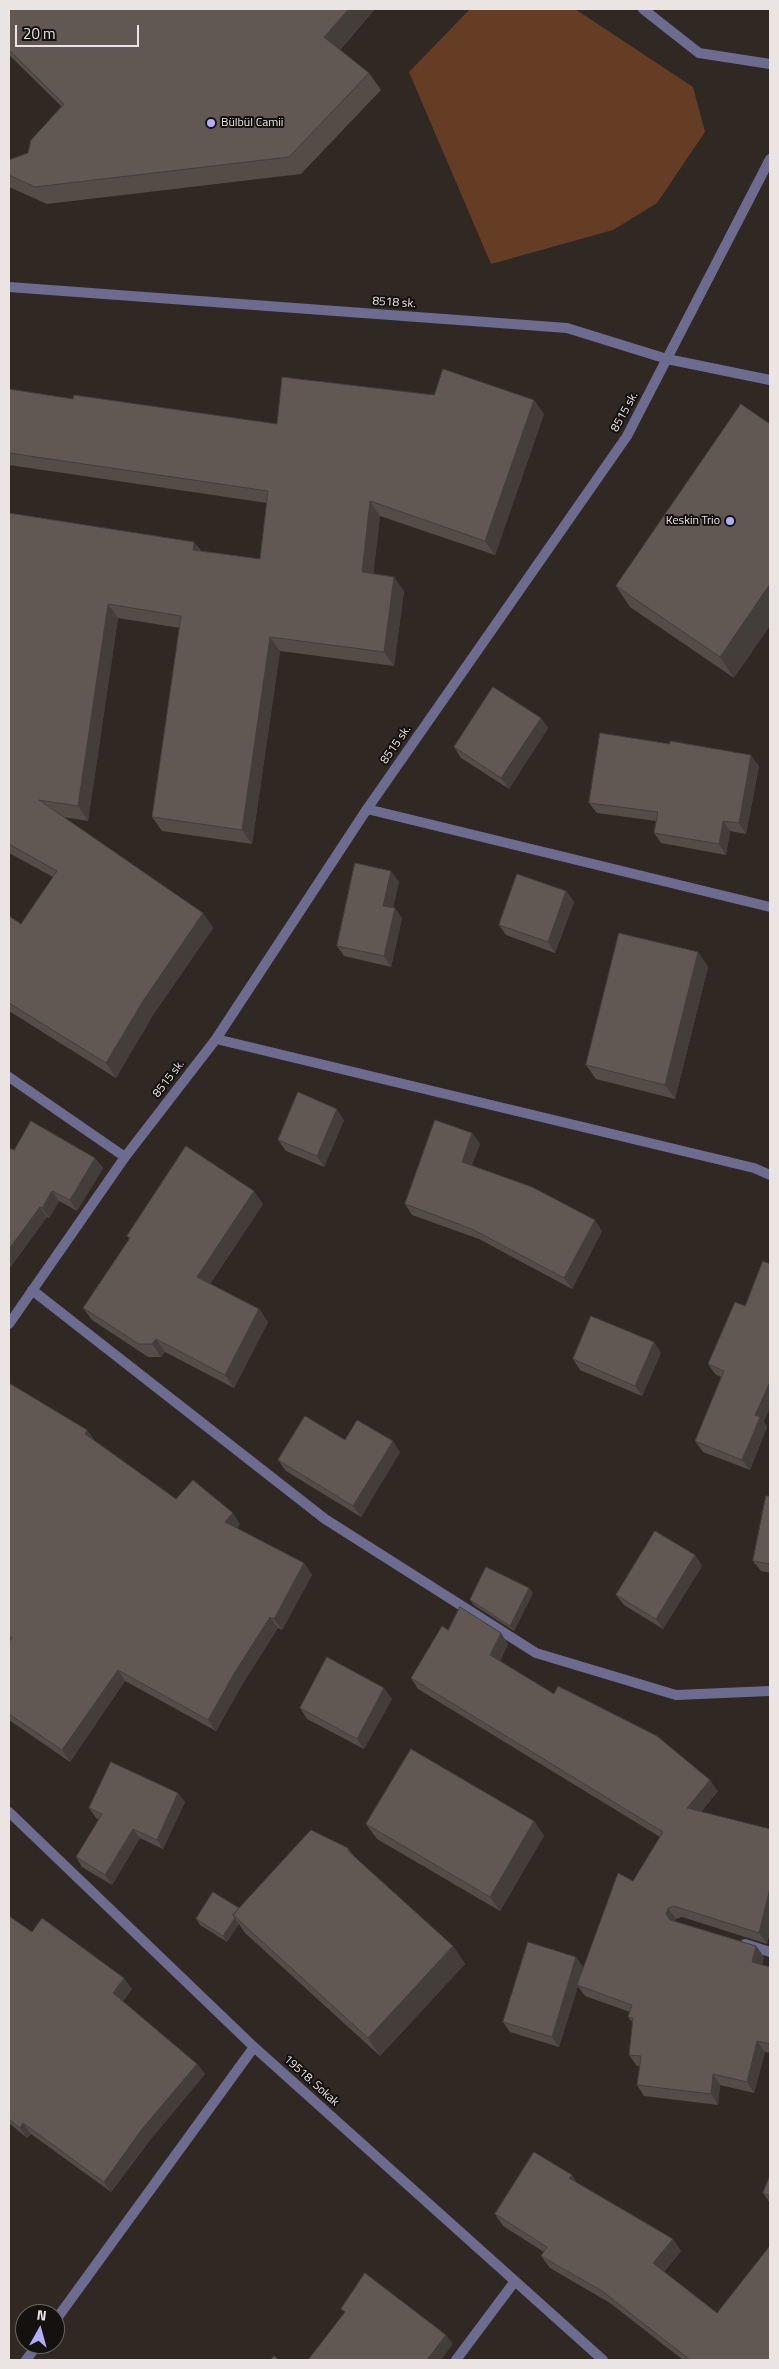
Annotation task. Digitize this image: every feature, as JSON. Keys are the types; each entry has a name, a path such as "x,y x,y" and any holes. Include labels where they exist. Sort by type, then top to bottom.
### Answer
{"street":[{"path":"644,9 699,52 770,64"},
{"name":"8515 sk.","path":"9,1324 125,1157 216,1039 367,809 627,436 770,160"},
{"name":"8518 sk.","path":"9,287 567,328 667,360 770,380"},
{"path":"367,809 770,907"},
{"path":"216,1039 754,1168 770,1174"},
{"path":"9,1077 125,1157"},
{"path":"32,1290 325,1519 536,1653 676,1695 770,1691"},
{"name":"19518. Sokak","path":"9,1812 254,2047 603,2360"},
{"path":"734,1941 770,1952"},
{"path":"65,2307 254,2047"},
{"path":"456,2360 515,2281"}],"shaded area":[{"path":"470,9 575,9 693,87 705,132 657,203 613,230 491,264 409,72"}],"building":[{"name":"Bülbül Camii","path":"9,9 349,9 324,37 369,73 289,157 35,187 9,175 9,160 28,153 31,140 64,104 9,50"},
{"path":"443,369 534,400 485,541 370,501 362,572 394,577 384,652 270,637 242,830 152,817 181,616 108,604 78,806 39,800 203,913 143,1001 106,1063 9,1003 9,916 21,924 57,871 9,844 9,513 194,542 193,550 260,559 268,491 9,453 9,389 73,399 74,395 277,424 282,377 434,395"},
{"name":"Keskin Trio","path":"741,404 770,424 770,584 720,657 616,586"},
{"path":"493,687 541,718 501,778 454,747"},
{"path":"600,733 670,744 670,741 751,755 739,823 723,821 719,844 654,833 658,812 589,803"},
{"path":"355,863 391,871 383,906 395,908 384,956 337,946"},
{"path":"517,874 566,891 548,942 499,925"},
{"path":"619,933 698,952 665,1085 586,1065"},
{"path":"298,1092 337,1109 317,1156 278,1140"},
{"path":"435,1120 472,1133 462,1162 532,1187 595,1220 564,1278 472,1229 405,1204"},
{"path":"31,1121 95,1158 70,1200 52,1191 42,1208 40,1207 9,1249 9,1148 14,1150"},
{"path":"186,1146 254,1191 197,1277 259,1309 225,1375 156,1339 152,1344 139,1344 83,1308 130,1238 127,1236"},
{"path":"763,1261 770,1264 770,1382 755,1415 760,1417 742,1460 695,1441 724,1371 708,1364 735,1302 745,1306"},
{"path":"591,1316 654,1342 635,1386 573,1359"},
{"path":"9,1383 87,1430 85,1434 176,1499 193,1480 233,1513 225,1522 304,1563 274,1619 270,1617 235,1672 208,1720 118,1670 62,1750 9,1714 9,1642 12,1638 9,1636"},
{"path":"305,1416 345,1440 357,1420 393,1441 353,1506 278,1460"},
{"path":"766,1496 770,1496 770,1564 753,1561"},
{"path":"655,1531 695,1555 656,1619 616,1595"},
{"path":"486,1567 529,1588 510,1626 470,1600"},
{"path":"460,1607 501,1633 490,1655 554,1694 558,1686 657,1736 710,1780 687,1808 770,1829 770,1888 759,1933 674,1906 668,1908 666,1914 670,1920 756,1946 752,1962 770,1967 770,2044 757,2041 747,2082 713,2074 711,2094 637,2085 641,2056 629,2055 633,2018 628,2017 632,2005 577,1985 618,1873 633,1881 663,1832 411,1678 442,1626 448,1630"},
{"path":"327,1657 384,1688 357,1739 300,1708"},
{"path":"411,1749 534,1821 490,1897 366,1824"},
{"path":"111,1762 178,1793 157,1840 133,1829 105,1875 76,1857 102,1814 89,1808"},
{"path":"311,1830 348,1848 348,1851 453,1946 368,2038 233,1915"},
{"path":"213,1892 239,1908 233,1915 235,1918 223,1936 196,1919"},
{"path":"9,1916 32,1932 42,1918 124,1978 113,1993 197,2064 142,2129 104,2182 23,2123 20,2128 9,2119"},
{"path":"528,1942 576,1957 552,2037 503,2022"},
{"path":"534,2152 572,2175 569,2178 673,2239 653,2263 717,2313 769,2247 770,2360 690,2360 602,2291 541,2256 547,2247 495,2214"},
{"path":"770,2176 770,2196 763,2193"},
{"path":"365,2273 446,2335 427,2360 308,2360 345,2312 341,2309"},
{"path":"274,2356 279,2360 271,2360"}],"place":[{"name":"Bülbül Camii","path":"211,123"},
{"name":"Keskin Trio","path":"730,521"}]}
